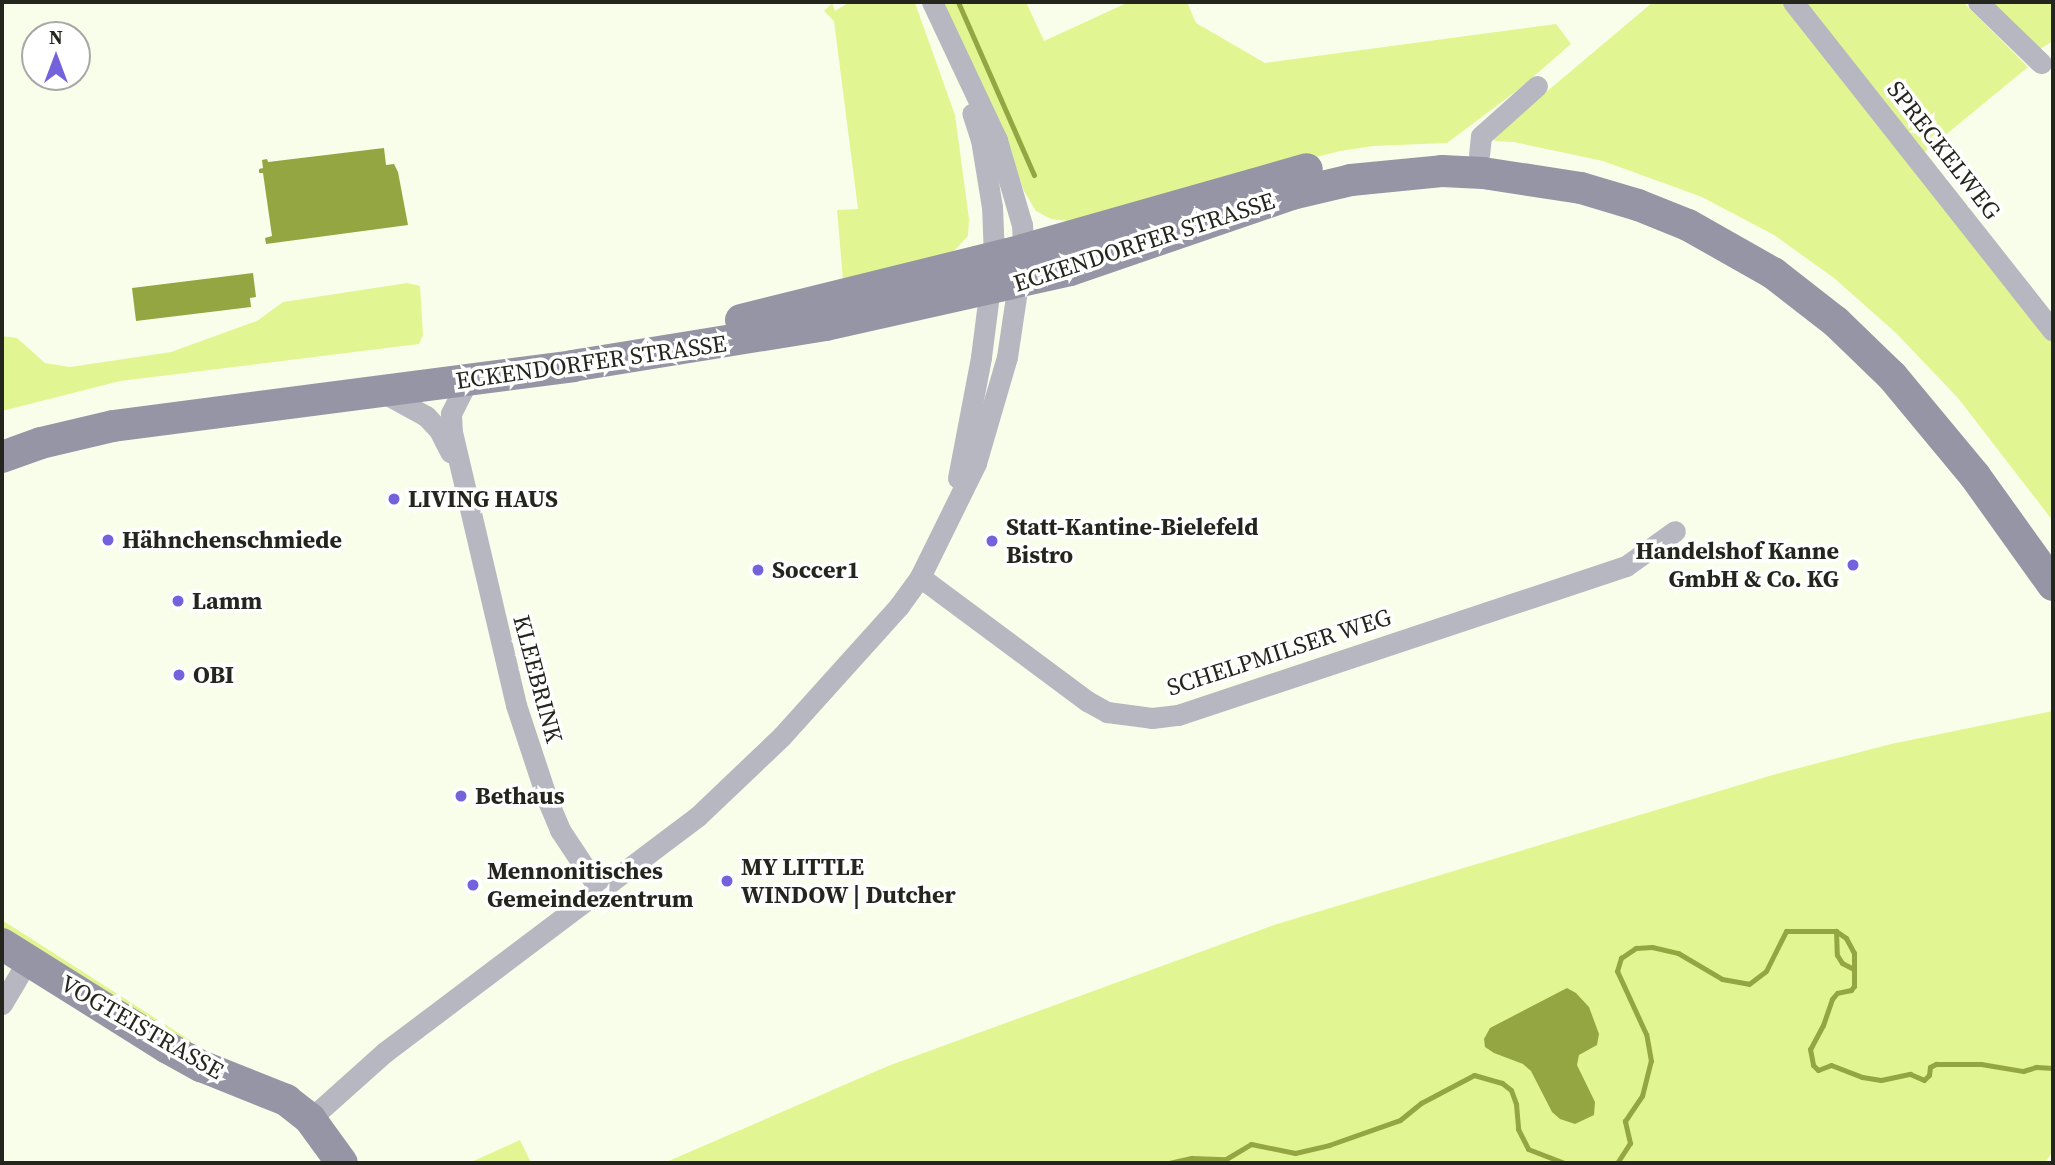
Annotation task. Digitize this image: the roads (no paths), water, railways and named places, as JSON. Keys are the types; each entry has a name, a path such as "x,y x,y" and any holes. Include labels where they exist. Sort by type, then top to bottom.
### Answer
{"main road":[{"name":"ECKENDORFER STRASSE","path":"2,436 38,424 115,408 724,324 1008,253 1329,164 1399,155 1479,155 1590,172 1653,191 1692,207 1783,256 1848,306 1905,362 1990,466 2053,552"},
{"name":"ECKENDORFER STRASSE","path":"2,457 41,443 113,426 468,380 740,340 1002,287 1070,270 1200,228 1292,194 1351,180 1431,172 1483,173 1581,188 1638,205 1688,225 1773,273 1836,322 1892,376 1975,476 2053,585"},
{"name":"VOGTEISTRASSE","path":"15,952 168,1048 201,1066 277,1096 310,1119 342,1163"}],"street":[{"path":"310,1119 385,1052 601,892 697,817 782,736 899,606 920,578 935,550 962,463 981,358 1002,287 1008,253 1022,225 998,140 932,2"},
{"name":"SPRECKELWEG","path":"1793,2 2053,331"},
{"path":"1978,2 2041,63"},
{"path":"950,42 981,140 992,207 1008,253 1002,287"},
{"path":"1479,155 1481,136 1537,86"},
{"name":"KLEEBRINK","path":"468,380 451,414 458,467 526,739 560,830 601,892"},
{"name":"KLEEBRINK","path":"380,391 426,416 439,430 458,467"},
{"name":"SCHELPMILSER WEG","path":"920,578 1087,701 1107,712 1152,718 1178,715 1626,566 1675,531"},
{"path":"2,1004 15,952"}],"waterway":[{"path":"958,2 1034,175"},
{"path":"1617,1163 1630,1143 1625,1121 1642,1096 1651,1061 1646,1034 1617,971 1621,958 1636,948 1652,947 1678,953 1722,979 1749,984 1766,971 1786,931 1836,931 1846,938 1854,953 1854,986 1851,990 1837,993 1832,999 1823,1025 1810,1049 1813,1065 1818,1070 1831,1065 1862,1077 1881,1080 1910,1074 1924,1080 1929,1075 1930,1067 1936,1064 1981,1064 2023,1071 2036,1067 2053,1068"},
{"path":"1836,931 1837,955 1842,963 1854,969"},
{"path":"1169,1163 1191,1158 1226,1159 1251,1144 1295,1153 1329,1145 1400,1120 1421,1103 1474,1075 1502,1083 1511,1090 1516,1104 1518,1129 1528,1149 1564,1163"}],"place":[{"name":"LIVING HAUS","path":"394,499"},
{"name":"Hähnchenschmiede","path":"108,540"},
{"name":"Statt-Kantine-Bielefeld Bistro","path":"992,541"},
{"name":"Handelshof Kanne GmbH & Co. KG","path":"1853,565"},
{"name":"Soccer1","path":"758,570"},
{"name":"Lamm","path":"178,601"},
{"name":"OBI","path":"179,675"},
{"name":"Bethaus","path":"461,796"},
{"name":"MY LITTLE WINDOW | Dutcher","path":"727,881"},
{"name":"Mennonitisches Gemeindezentrum","path":"473,885"}]}
